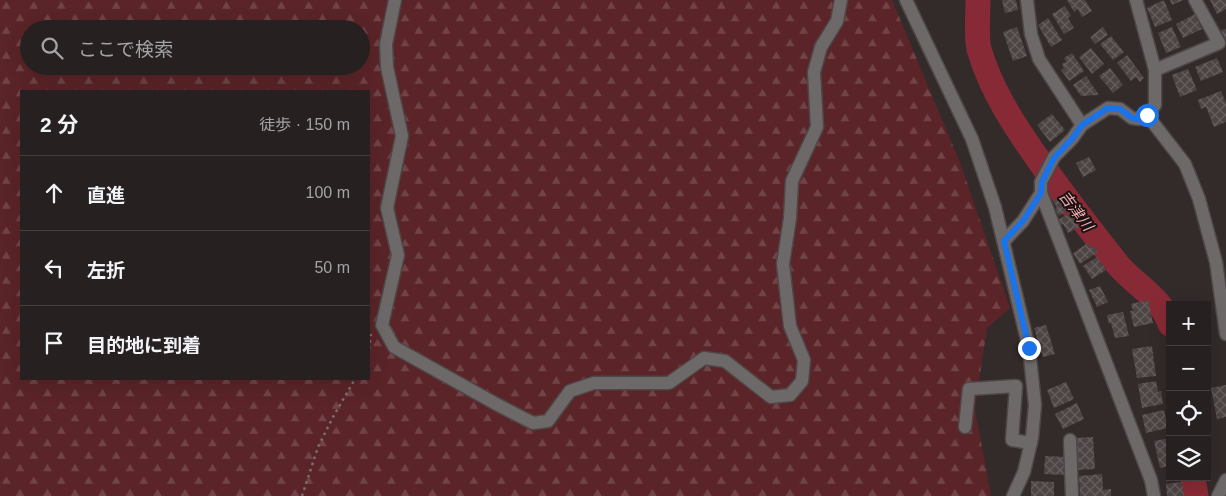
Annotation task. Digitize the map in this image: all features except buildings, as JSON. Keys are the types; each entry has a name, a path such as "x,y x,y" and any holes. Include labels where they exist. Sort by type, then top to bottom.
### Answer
{"street":[{"path":"395,0 386,44 387,67 402,136 387,208 398,255 382,325 394,346 498,405 534,423 548,421 570,392 578,388 594,383 669,383 704,358 725,361 771,397 790,395 802,381 804,360 790,326 783,264 790,218 792,181 817,127 814,72 821,47 837,21 841,0"},
{"path":"906,0 972,139 995,207 1029,348 1035,405 1031,443 1024,472 1013,496"},
{"path":"1027,0 1031,34 1039,59 1082,125"},
{"path":"1136,0 1156,70 1155,104 1147,115 1138,119 1132,118 1120,109 1108,108 1082,125 1054,158 1042,182 1041,193 1151,480 1154,496"},
{"path":"1156,70 1219,43 1195,0"},
{"path":"1147,115 1185,164 1199,199 1222,274 1226,334"},
{"path":"1004,241 1023,221 1041,193"},
{"path":"965,428 969,388 1016,386 1012,440 1031,443"},
{"path":"1070,440 1072,496"},
{"path":"1218,496 1226,480"}],"path":[{"path":"302,496 318,447 354,380"}],"green space":[{"path":"0,0 892,0 961,165 1010,308 987,328 975,409 991,496 0,496"}],"waterway":[{"name":"吉津川","path":"978,0 977,31 979,49 990,80 1005,108 1040,162 1088,227 1118,265 1154,299 1166,315"},
{"name":"吉津川","path":"1194,481 1196,496"}],"route":[{"path":"1029,348 1004,241 1023,221 1041,193 1042,182 1054,158 1082,125 1108,108 1120,109 1132,118 1138,119 1147,115"}]}
